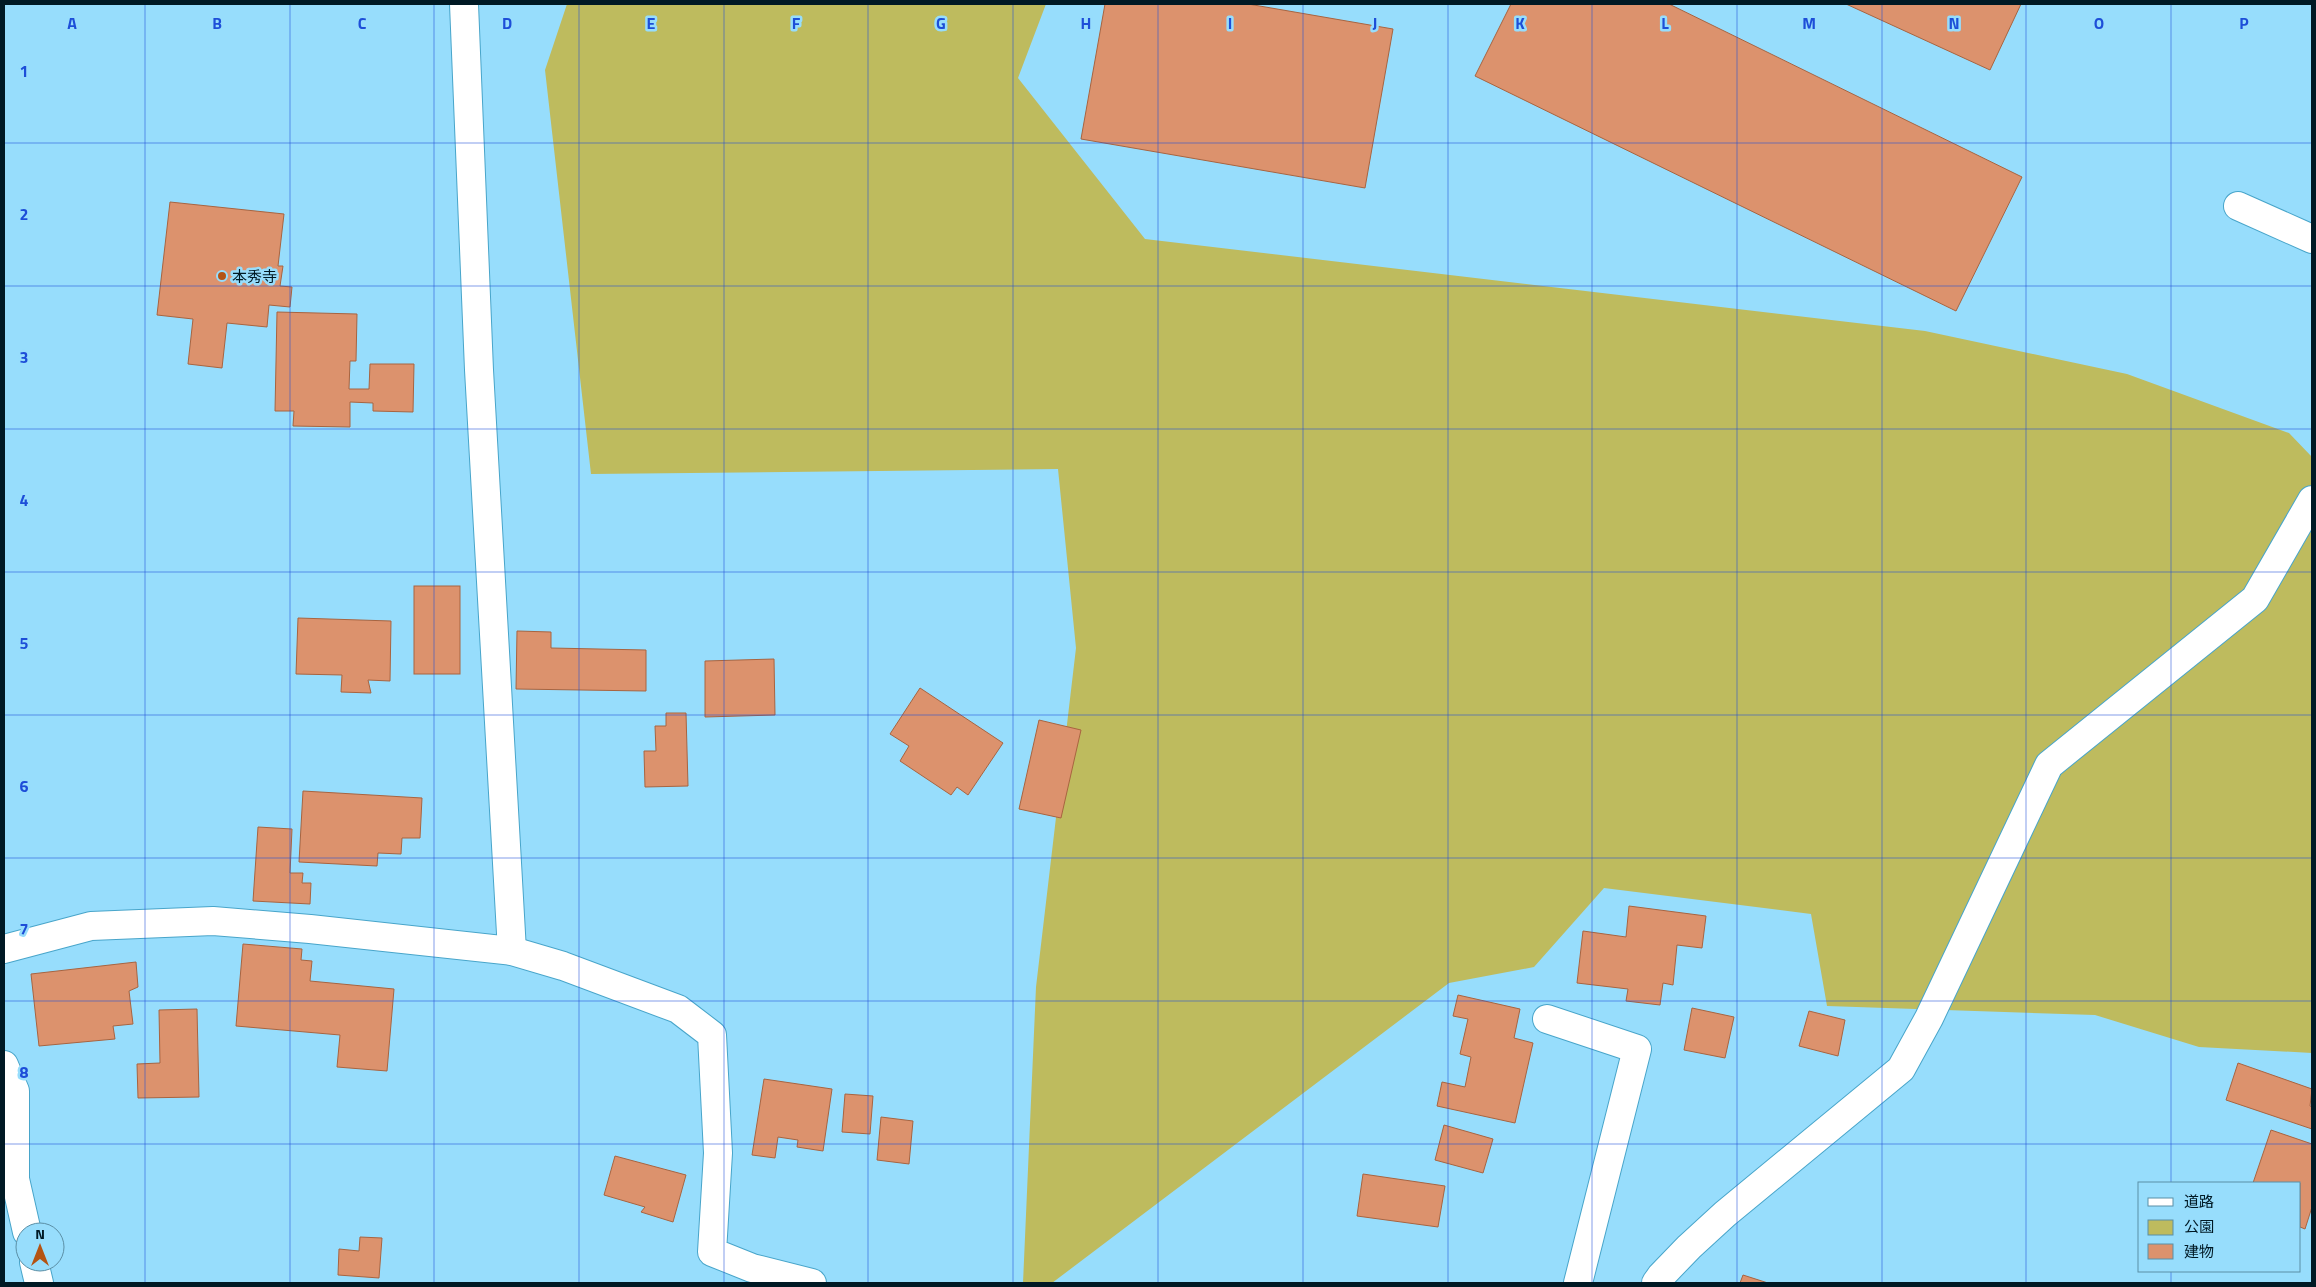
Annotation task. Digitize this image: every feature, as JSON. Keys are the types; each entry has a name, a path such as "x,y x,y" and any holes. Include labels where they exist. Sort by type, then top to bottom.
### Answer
{"street":[{"path":"464,4 478,370 512,951"},
{"path":"2238,206 2312,239"},
{"path":"1656,1283 1689,1247 1726,1214 1900,1069 1929,1018 2049,765 2255,599 2312,500"},
{"path":"4,949 91,926 213,921 310,929 512,951 563,966 678,1009 712,1035 718,1153 712,1252 752,1268 803,1282"},
{"path":"1547,1019 1637,1049 1578,1283"},
{"path":"4,1065 15,1091 15,1179 25,1222"}],"green space":[{"path":"567,4 1046,4 1018,78 1145,239 1925,331 2127,374 2289,433 2312,457 2312,1053 2199,1047 2095,1015 1827,1006 1811,914 1604,888 1534,967 1449,983 1052,1283 1023,1283 1036,987 1076,648 1058,469 591,474 545,70"}],"building":[{"path":"1105,4 1248,4 1393,29 1365,188 1081,139"},
{"path":"1511,4 1669,4 2022,177 1956,311 1475,76"},
{"path":"1846,4 2021,4 1990,70"},
{"name":"本秀寺","path":"170,202 284,214 278,266 283,266 280,286 292,287 290,307 269,305 267,327 227,323 222,368 188,364 193,319 157,315"},
{"path":"277,312 357,314 356,361 350,361 349,389 369,389 370,364 414,364 413,412 373,411 373,403 350,402 350,427 293,426 294,411 275,411"},
{"path":"414,586 460,586 460,674 414,674"},
{"path":"298,618 391,621 390,681 368,680 371,693 341,692 342,675 296,674"},
{"path":"517,631 551,632 551,648 646,650 646,691 516,689"},
{"path":"774,659 775,715 705,717 705,661"},
{"path":"920,688 1003,743 968,795 957,787 951,795 900,761 909,746 890,734"},
{"path":"666,713 686,713 688,786 645,787 644,751 656,751 655,726 666,726"},
{"path":"1039,720 1081,730 1061,818 1019,809"},
{"path":"303,791 422,798 420,838 402,838 401,854 378,853 377,866 299,862"},
{"path":"258,827 292,829 290,873 303,873 302,883 311,883 310,904 253,901"},
{"path":"1629,906 1706,916 1702,948 1677,945 1673,985 1663,983 1660,1005 1626,1001 1628,989 1577,983 1583,931 1626,937"},
{"path":"243,944 302,949 301,960 312,961 310,981 394,989 387,1071 337,1067 340,1035 236,1026"},
{"path":"136,962 138,987 129,991 133,1024 113,1026 115,1039 39,1046 31,974"},
{"path":"1458,995 1520,1009 1514,1038 1533,1043 1515,1123 1437,1106 1442,1082 1465,1087 1471,1057 1460,1054 1468,1019 1453,1016"},
{"path":"1692,1008 1734,1017 1725,1058 1684,1050"},
{"path":"197,1009 199,1097 138,1098 137,1064 160,1063 159,1010"},
{"path":"1809,1011 1845,1020 1838,1056 1799,1046"},
{"path":"2238,1063 2312,1089 2310,1106 2312,1107 2312,1129 2226,1100"},
{"path":"764,1079 832,1089 823,1151 797,1147 798,1140 778,1137 775,1158 752,1155"},
{"path":"845,1094 873,1096 870,1134 842,1132"},
{"path":"881,1117 913,1121 909,1164 877,1160"},
{"path":"1444,1125 1493,1139 1483,1173 1435,1160"},
{"path":"2271,1130 2312,1144 2312,1207 2305,1229 2301,1227 2301,1182 2253,1182"},
{"path":"615,1156 686,1175 673,1222 641,1212 645,1207 604,1195"},
{"path":"1363,1174 1445,1186 1438,1227 1357,1216"},
{"path":"360,1237 382,1238 379,1278 338,1275 339,1249 359,1251"},
{"path":"1743,1275 1768,1283 1740,1283"}],"place":[{"name":"本秀寺","path":"222,276"}]}
